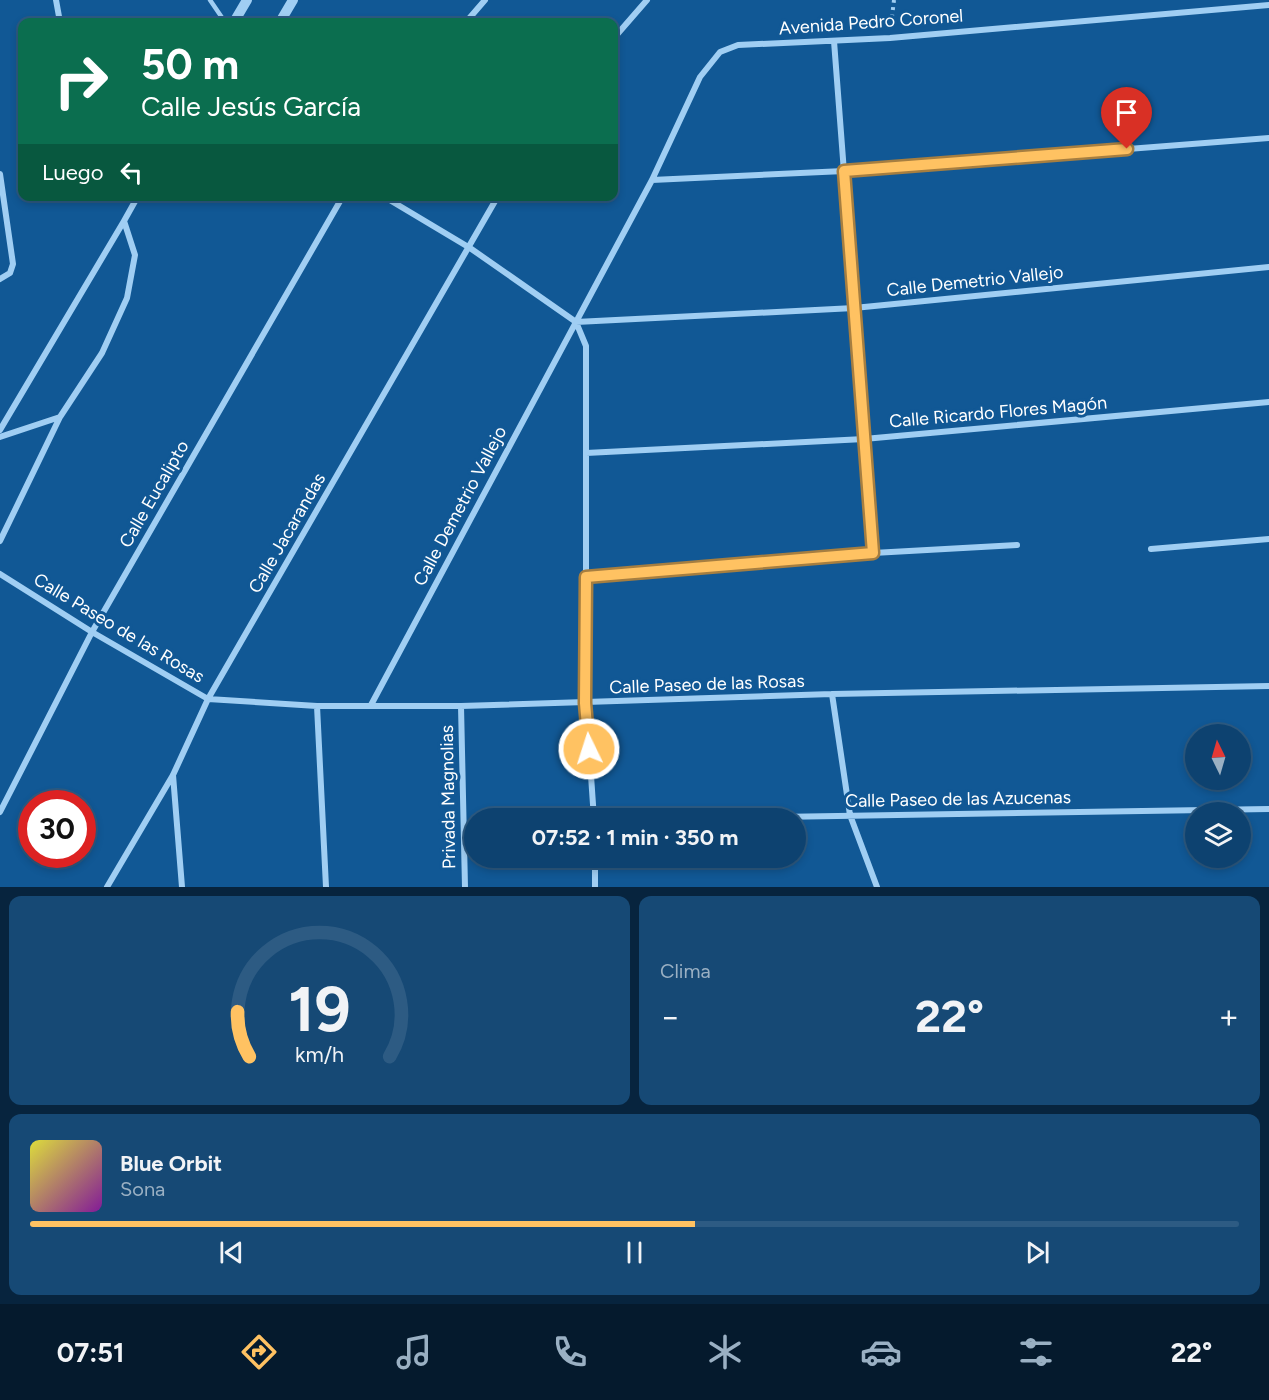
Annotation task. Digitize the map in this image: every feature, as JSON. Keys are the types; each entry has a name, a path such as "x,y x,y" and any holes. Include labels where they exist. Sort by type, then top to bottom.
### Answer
{"street":[{"path":"56,0 59,18"},
{"path":"236,18 247,0"},
{"path":"282,18 293,0"},
{"path":"469,18 485,0"},
{"path":"618,33 647,0"},
{"name":"Avenida Pedro Coronel","path":"726,47 890,38 1269,5"},
{"path":"834,41 873,553"},
{"name":"Calle Demetrio Vallejo","path":"371,705 652,180 700,77 713,58 726,47"},
{"path":"652,180 844,171 1269,138"},
{"path":"0,174 13,264 10,273 0,279"},
{"path":"0,430 135,201"},
{"name":"Calle Eucalipto","path":"0,812 92,632 340,201"},
{"path":"391,201 470,248 576,322 586,346 585,703 593,808"},
{"name":"Calle Jacarandas","path":"107,887 173,775 208,699 495,201"},
{"path":"0,541 60,417 106,346 127,298 135,255 124,221"},
{"name":"Calle Demetrio Vallejo","path":"576,322 854,308 1269,267"},
{"name":"Calle Ricardo Flores Magón","path":"586,453 864,439 1269,402"},
{"path":"0,438 60,417"},
{"path":"1151,549 1269,539"},
{"path":"586,577 873,553 1017,544"},
{"name":"Calle Paseo de las Rosas","path":"0,574 92,632 208,699 317,706 461,706 832,694 1269,686"},
{"path":"832,694 850,815 877,887"},
{"path":"317,706 326,887"},
{"name":"Privada Magnolias","path":"461,706 465,887"},
{"path":"173,775 182,887"},
{"name":"Calle Paseo de las Azucenas","path":"806,816 1269,809"},
{"path":"595,868 595,887"}],"lane":[{"path":"210,0 222,18"}],"path":[{"path":"890,38 894,0"}],"route":[{"path":"589,749 585,703 586,577 873,553 844,171 1127,149"}]}
